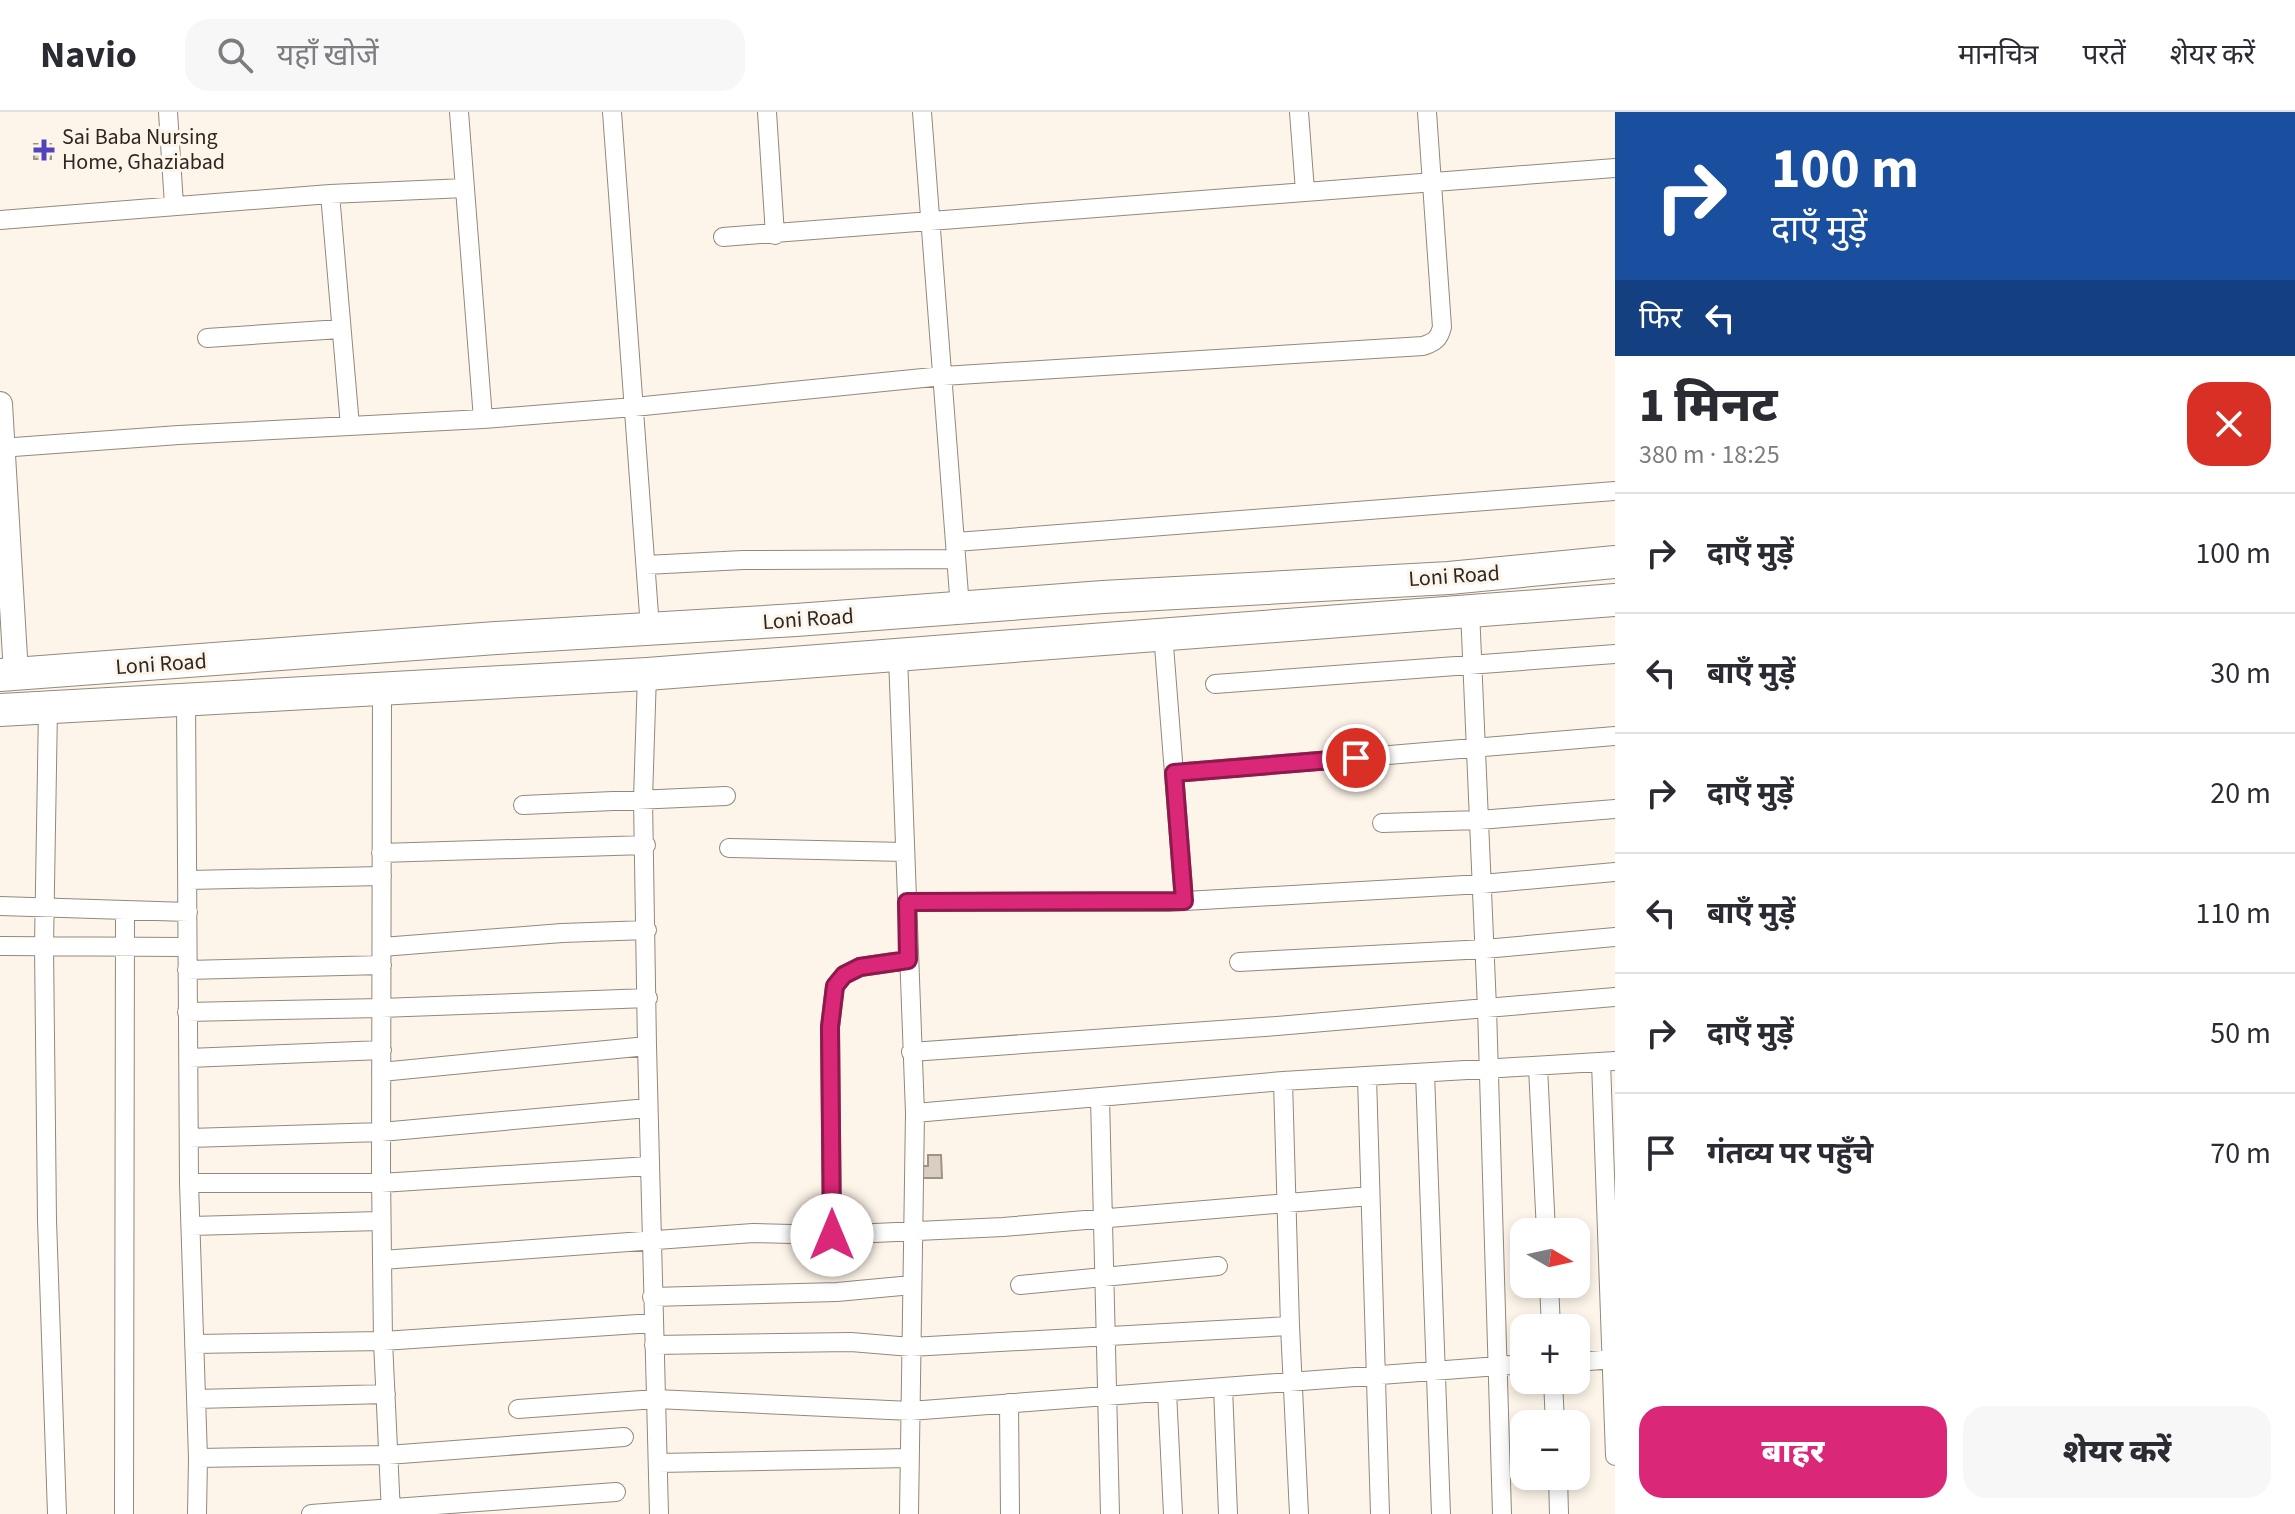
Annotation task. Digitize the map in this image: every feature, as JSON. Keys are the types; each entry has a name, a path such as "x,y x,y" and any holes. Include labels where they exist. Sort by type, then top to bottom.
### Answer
{"highway":[{"name":"Loni Road","path":"8,674 1118,596 1449,578 1615,562"},
{"name":"Loni Road","path":"0,710 647,674 1615,600"}],"street":[{"path":"168,112 174,205"},
{"path":"459,112 483,419"},
{"path":"612,112 650,628"},
{"path":"767,112 775,235"},
{"path":"922,112 960,608"},
{"path":"1299,112 1305,191"},
{"path":"2,448 483,419 943,376 1423,346 1440,337 1442,327 1427,112"},
{"path":"723,237 1615,168"},
{"path":"0,220 330,194 465,188"},
{"path":"330,194 350,426"},
{"path":"207,338 340,329"},
{"path":"0,404 8,674"},
{"path":"646,565 956,550 1615,491"},
{"path":"1470,610 1485,949 1502,1514"},
{"path":"1163,633 1184,901"},
{"path":"1215,684 1615,654"},
{"path":"898,656 915,1113 909,1514"},
{"path":"647,674 643,799 659,1514"},
{"path":"382,690 381,1221 391,1512"},
{"path":"186,699 189,1183 197,1514"},
{"path":"48,708 44,946 47,1220 57,1514"},
{"path":"1174,773 1615,736"},
{"path":"523,805 726,796"},
{"path":"1382,823 1479,820 1615,809"},
{"path":"381,853 646,845"},
{"path":"729,848 905,852"},
{"path":"907,902 1184,901 1482,884 1615,872"},
{"path":"188,880 382,876"},
{"path":"0,906 188,912"},
{"path":"124,1514 125,910"},
{"path":"187,970 382,956 562,933 647,930"},
{"path":"1239,962 1485,949 1615,937"},
{"path":"0,946 186,947"},
{"path":"832,1235 830,1027 835,986 844,975 860,967 908,960"},
{"path":"911,1052 1277,1026 1615,997"},
{"path":"187,1012 648,998"},
{"path":"381,1072 647,1046"},
{"path":"189,1058 382,1050"},
{"path":"915,1113 1283,1081 1608,1062 1615,1456"},
{"path":"1538,1067 1545,1218"},
{"path":"1425,1073 1441,1514"},
{"path":"1367,1077 1380,1514"},
{"path":"1283,1081 1299,1514"},
{"path":"1100,1097 1110,1514"},
{"path":"189,1138 381,1132 648,1108"},
{"path":"189,1183 381,1183 649,1166"},
{"path":"382,1260 753,1233 832,1235 1104,1220 1370,1196"},
{"path":"191,1226 381,1221"},
{"path":"1020,1285 1218,1266"},
{"path":"652,1297 837,1292 912,1285"},
{"path":"194,1344 383,1341 653,1323"},
{"path":"654,1345 851,1342 911,1347 1290,1326"},
{"path":"1590,1361 1613,1359"},
{"path":"518,1409 656,1399 910,1411 1510,1365"},
{"path":"1223,1387 1228,1514"},
{"path":"1167,1392 1173,1514"},
{"path":"196,1399 386,1394"},
{"path":"1009,1403 1010,1514"},
{"path":"198,1458 388,1455 624,1437"},
{"path":"658,1463 909,1458"},
{"path":"1558,1490 1559,1514"},
{"path":"311,1514 391,1512 616,1492"}],"building":[{"path":"34,144 51,144 51,159 34,159"},
{"path":"928,1155 941,1155 942,1178 922,1178 922,1166 928,1166"}],"place":[{"name":"Sai Baba Nursing Home, Ghaziabad","path":"44,150"}],"route":[{"path":"832,1235 830,1027 835,986 844,975 860,967 908,960 907,902 1184,901 1174,773 1356,758"}]}
